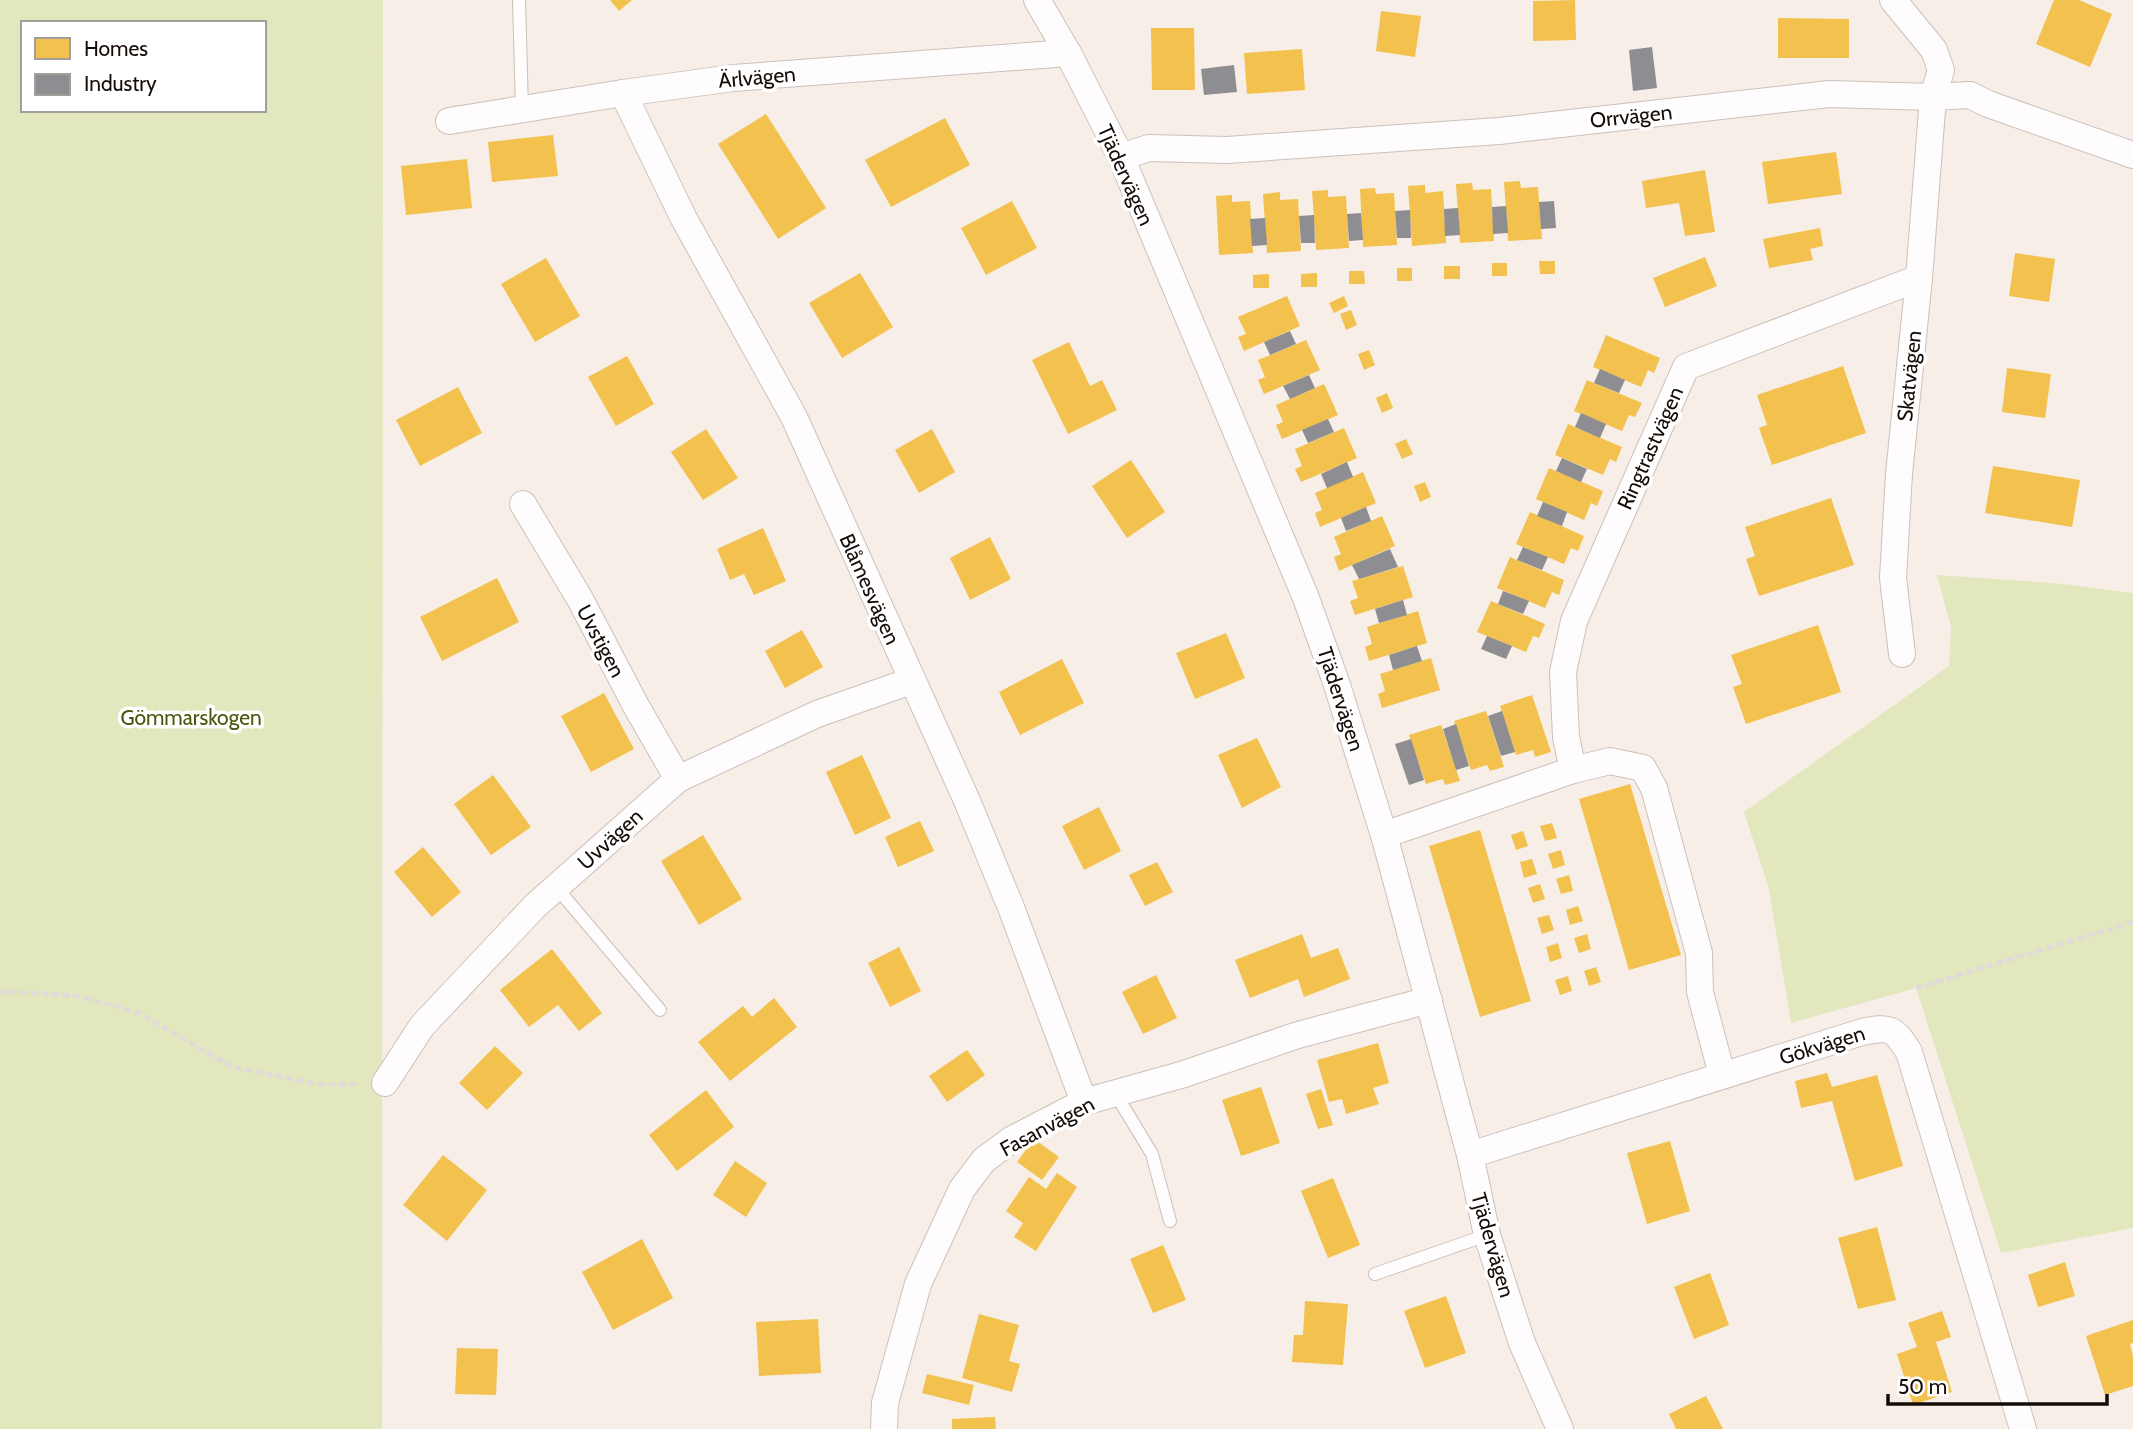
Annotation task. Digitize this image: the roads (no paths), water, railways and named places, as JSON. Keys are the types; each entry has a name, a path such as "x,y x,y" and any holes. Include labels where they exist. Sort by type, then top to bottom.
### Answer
{"street":[{"name":"Tjädervägen","path":"1037,0 1068,53 1121,157 1306,598 1336,682 1384,835 1470,1155 1487,1235 1522,1343 1560,1429"},
{"name":"Skatvägen","path":"1893,0 1934,50 1941,70 1933,97 1892,578 1902,654"},
{"name":"Ärlvägen","path":"449,121 623,93 746,77 1068,53"},
{"name":"Blåmesvägen","path":"623,93 683,217 794,417 968,803 1084,1102"},
{"name":"Orrvägen","path":"1121,157 1149,148 1227,150 1499,131 1829,94 1933,97 1970,95 1988,104 2133,155"},
{"name":"Ringtrastvägen","path":"1573,770 1566,737 1563,672 1574,621 1686,367 1919,278"},
{"name":"Uvstigen","path":"523,504 580,599 678,779"},
{"name":"Uvvägen","path":"386,1088 422,1026 535,906 678,779 817,714 911,681"},
{"path":"1384,835 1573,770 1610,761 1643,768 1654,788 1699,953 1700,992 1722,1075"},
{"name":"Fasanvägen","path":"884,1429 885,1403 918,1284 962,1189 984,1160 1012,1140 1084,1102 1181,1075 1298,1035 1429,999"},
{"name":"Gökvägen","path":"1470,1155 1862,1032 1882,1028 1897,1033 1909,1052 2023,1429"}],"lane":[{"path":"519,0 522,109"},
{"path":"556,887 660,1010"},
{"path":"1115,1093 1152,1154 1170,1221"},
{"path":"1375,1274 1487,1235"}],"park label":[{"name":"Gömmarskogen","path":"191,717"}]}
